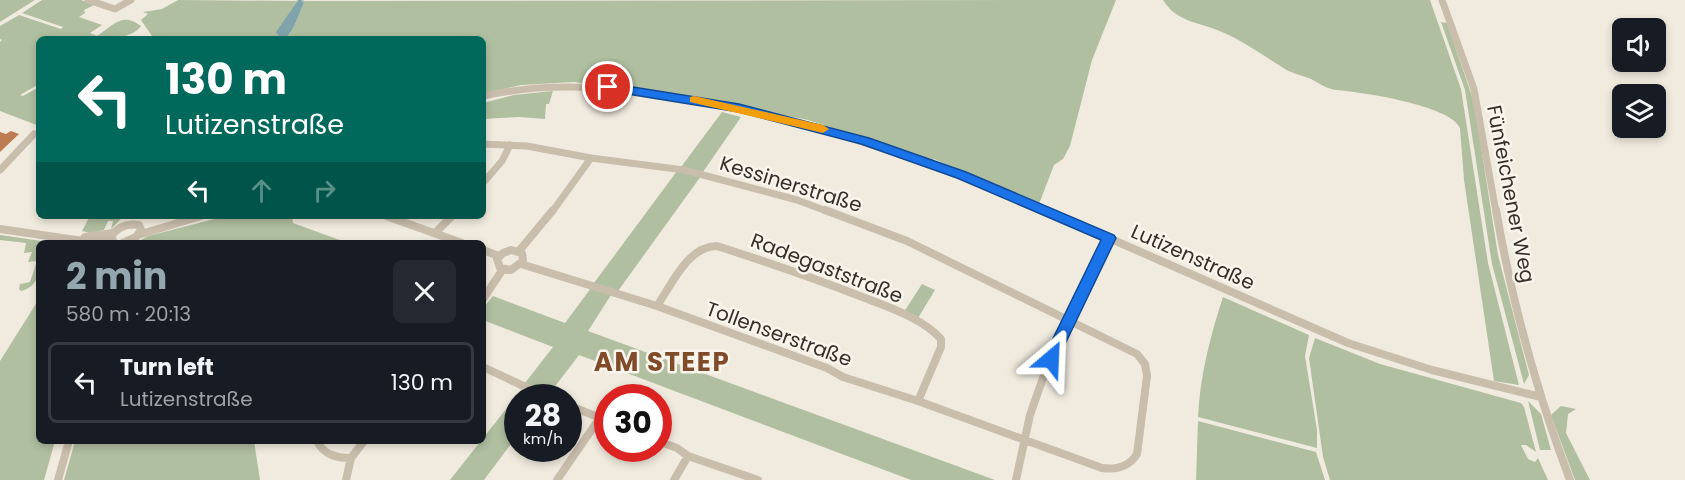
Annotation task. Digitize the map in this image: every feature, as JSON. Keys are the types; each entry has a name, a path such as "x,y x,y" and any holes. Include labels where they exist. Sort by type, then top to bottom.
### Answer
{"street":[{"path":"88,0 115,9 131,0"},
{"name":"Fünfeichener Weg","path":"1442,0 1478,102 1504,257 1541,397 1558,452 1570,480"},
{"name":"Lutizenstraße","path":"486,95 536,86 592,86 685,98 775,116 865,141 936,166 1109,238 1367,350 1436,371 1541,397"},
{"path":"0,170 34,134"},
{"name":"Kessinerstraße","path":"486,144 527,146 591,158 684,170 759,189 834,212 907,241 1131,349 1145,364 1147,375 1137,454 1124,467 1110,470 1024,441"},
{"path":"486,180 502,161 510,145"},
{"path":"519,251 569,191 591,158"},
{"path":"128,240 139,231 191,219"},
{"path":"395,219 454,240"},
{"path":"435,233 449,219"},
{"path":"113,239 127,225 135,224 139,231"},
{"path":"0,229 84,240"},
{"path":"1016,480 1024,441 1043,378 1109,238"},
{"name":"Radegaststraße","path":"657,306 694,253 705,246 717,246 797,271 892,309 936,332 941,339 941,347 918,401"},
{"path":"486,251 499,256"},
{"path":"506,251 519,251 523,255 521,264 511,270 503,269 497,262 499,256 506,251"},
{"name":"Tollenserstraße","path":"521,264 657,306 827,368 843,377 918,401 1024,441"},
{"path":"486,294 503,269"},
{"path":"486,368 519,384"},
{"path":"557,480 594,432"},
{"path":"58,480 68,444"},
{"path":"318,444 331,456 351,458"},
{"path":"346,480 351,458 362,444"},
{"path":"672,446 688,456 758,480"},
{"path":"674,480 688,456"}],"green space":[{"path":"0,0 35,0 0,22"},
{"path":"42,0 81,0 94,5 84,10 85,13 79,17 102,25 90,33 97,36 36,36 36,86 20,95 23,96 36,89 36,125 0,111 0,42 2,40 0,39 0,26 19,15 61,29 63,27 22,13"},
{"path":"178,0 1116,0 1092,60 1070,146 1063,159 1054,165 1039,204 934,159 932,161 808,120 670,93 574,82 521,85 486,93 486,36 287,36 294,27 304,3 296,3 277,32 279,36 152,36 141,20 148,14 143,12 162,9"},
{"path":"1163,0 1430,0 1461,89 1488,263 1519,385 1494,381 1464,180 1460,128 1453,120 1423,106 1404,101 1326,87 1288,71 1230,36 1182,18"},
{"path":"123,20 129,20 141,26 134,32 123,36 97,36"},
{"path":"1441,22 1447,23 1474,102 1498,255 1529,375 1524,384 1492,264 1465,90"},
{"path":"553,91 549,104 546,104 545,119 519,117 486,119 486,102 514,95"},
{"path":"722,112 741,117 703,172 681,167"},
{"path":"677,171 701,176 618,291 594,283"},
{"path":"88,219 121,219 111,229 113,221 108,221 104,230 90,233 82,231"},
{"path":"214,219 292,219 293,223 340,240 141,240 148,236"},
{"path":"0,235 36,240 36,261 28,262 32,252 24,253 26,243 0,240"},
{"path":"36,264 34,284 21,291 19,289 20,284 30,282"},
{"path":"922,284 935,290 918,318 904,312"},
{"path":"591,288 611,295 588,331 995,480 911,480 672,390 672,384 656,384 579,355 557,384 528,384 525,383 553,347 486,321 486,304 493,296 565,323"},
{"path":"1223,297 1309,335 1305,356 1317,430 1317,448 1198,417 1206,357"},
{"path":"36,304 36,444 54,444 44,480 0,480 0,361"},
{"path":"1315,338 1380,364 1521,403 1536,452 1526,445 1521,445 1528,459 1535,462 1538,458 1548,480 1330,480 1323,457 1309,358"},
{"path":"1528,401 1541,414 1551,450 1540,450"},
{"path":"1561,406 1576,409 1568,414 1566,433 1590,480 1575,480 1551,415"},
{"path":"504,412 504,453 484,480 450,480 478,444 486,444 486,434"},
{"path":"1198,421 1316,452 1325,480 1196,480"},
{"path":"74,444 254,444 260,480 64,480"}],"water":[{"path":"296,0 305,0 301,1 304,3 291,31 287,36 279,36 276,32 299,1"}],"building":[{"path":"11,131 19,134 0,152 0,132 6,134"}],"slow traffic":[{"path":"694,100 775,116 823,129"}],"district":[{"name":"AM STEEP","path":"662,362"}],"route":[{"path":"608,87 739,108 865,141 962,175 1109,238 1051,359"}]}
